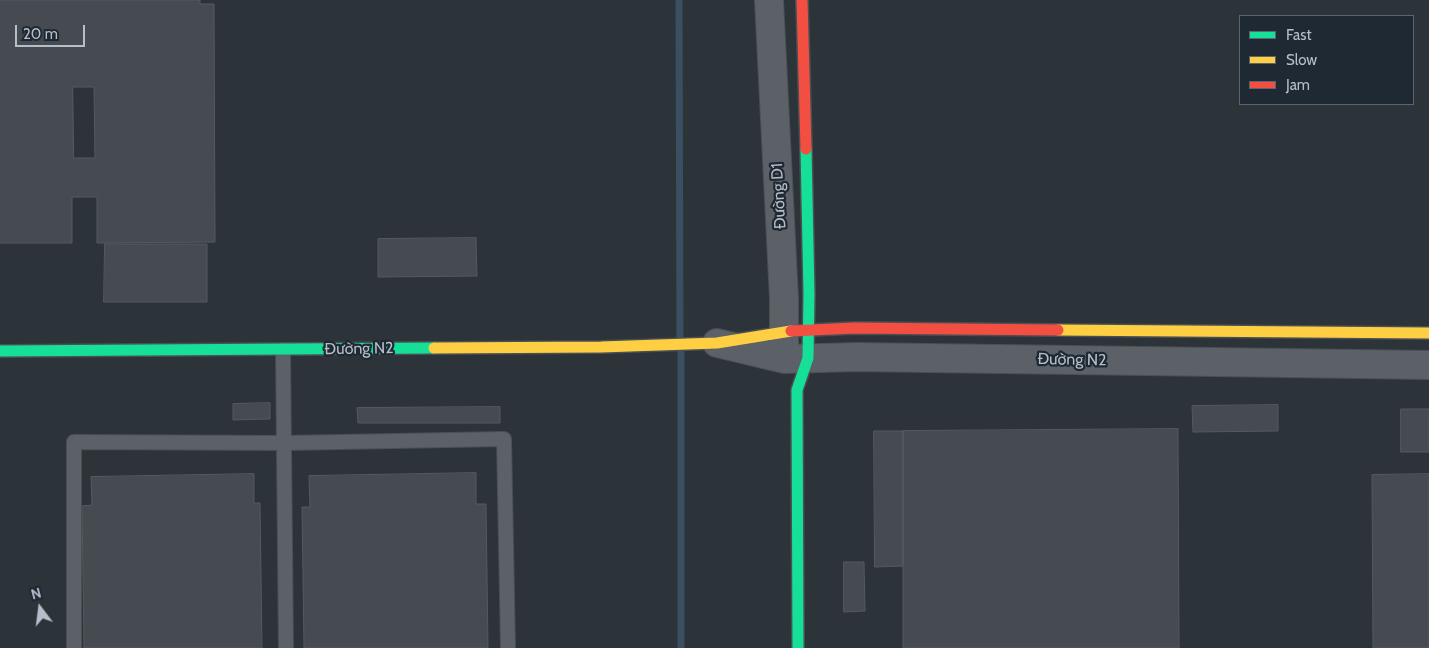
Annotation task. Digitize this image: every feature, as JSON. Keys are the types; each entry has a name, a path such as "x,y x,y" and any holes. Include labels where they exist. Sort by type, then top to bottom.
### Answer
{"street":[{"name":"Đường D1","path":"769,0 784,299 795,330 798,648"},
{"name":"Đường D1","path":"795,330 808,284 802,0"},
{"name":"Đường N2","path":"0,351 602,346 707,343 795,330 854,328 1429,333"},
{"name":"Đường N2","path":"707,343 796,358 857,356 1429,365"}],"lane":[{"path":"283,350 286,648"},
{"path":"74,648 74,442 504,440 508,648"}],"building":[{"path":"0,0 200,0 200,4 214,4 215,242 97,243 97,197 72,197 72,243 0,243","holes":["73,87 94,87 95,158 74,158"]},
{"path":"476,238 477,276 378,277 378,239"},
{"path":"105,244 207,244 207,302 104,302"},
{"path":"270,403 270,419 233,420 233,404"},
{"path":"1278,405 1278,431 1193,432 1192,406"},
{"path":"500,407 500,423 358,423 357,408"},
{"path":"1401,409 1429,409 1429,452 1401,452"},
{"path":"1178,429 1179,648 903,648 903,431"},
{"path":"874,431 903,431 903,566 875,567"},
{"path":"476,473 476,504 486,504 488,648 304,648 302,507 310,507 309,476"},
{"path":"254,474 254,503 260,503 262,648 84,648 82,506 92,505 91,477"},
{"path":"1429,474 1429,648 1373,648 1372,475"},
{"path":"844,562 864,562 865,611 844,612"}],"waterway":[{"path":"679,0 680,340"},
{"path":"681,350 681,648"}],"traffic: fast":[{"path":"798,648 797,390 808,358 809,294 806,149"},
{"path":"0,351 434,348"}],"traffic: slow":[{"path":"1058,330 1429,333"},
{"path":"434,348 601,347 717,343 791,331"}],"traffic: jam":[{"path":"802,0 806,149"},
{"path":"791,331 854,328 1058,330"}]}
